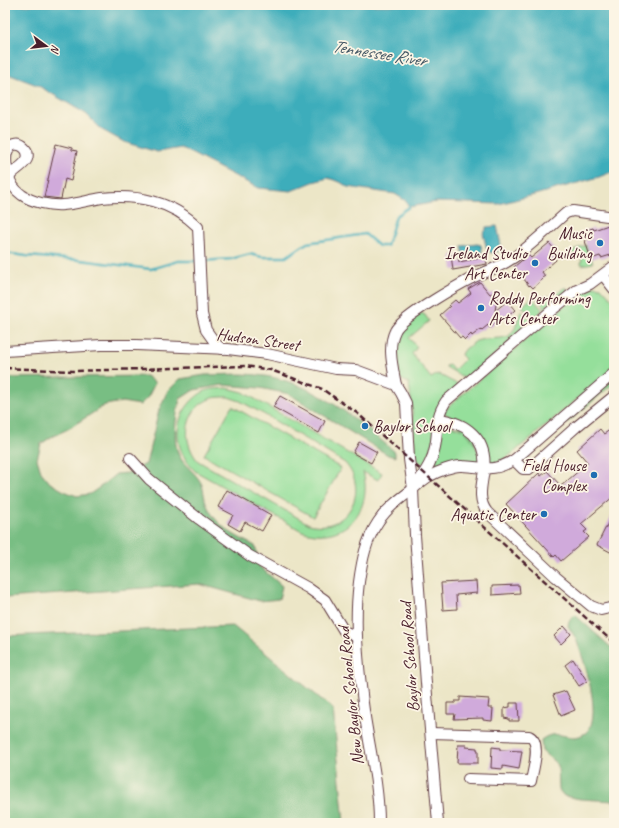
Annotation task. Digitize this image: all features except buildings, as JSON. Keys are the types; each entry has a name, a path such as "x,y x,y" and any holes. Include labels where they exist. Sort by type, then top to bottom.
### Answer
{"street":[{"path":"10,176 12,185 22,195 38,202 60,205 77,204 101,198 130,196 147,199 180,212 191,220 198,226 202,314 206,330 216,344 222,349"},
{"path":"413,489 409,458 406,403 396,385 392,359 392,339 395,330 408,317 457,287 512,259 566,213 573,211 614,217"},
{"path":"413,489 429,465 435,446 438,419 441,409 446,401 577,290 590,284 614,266"},
{"path":"603,275 614,289"},
{"name":"Hudson Street","path":"5,351 101,345 222,349 267,354 336,369 356,370 396,385"},
{"name":"New Baylor School Road","path":"379,823 372,757 363,703 357,637 358,597 362,558 370,535 378,520 386,512 429,476 460,465 484,469 504,466 514,460 614,373"},
{"path":"514,460 523,468 529,469 576,427 614,396"},
{"path":"438,419 450,420 460,424 479,440 482,448 484,469 481,494 482,506 487,512 556,577 591,606 601,610 614,607"},
{"path":"130,458 149,479 230,543 250,556 308,588 325,600 344,631 357,637"},
{"name":"Baylor School Road","path":"413,489 415,535 438,823"},
{"path":"431,733 529,736 535,740 536,750 532,781 468,779"}],"green space":[{"path":"586,245 593,263 582,265 582,260 580,257 576,258 572,253 565,260 564,258 576,249"},
{"path":"594,286 601,287 614,301 614,368 513,453 498,463 490,464 487,460 486,454 450,417 444,413 448,407 579,293"},
{"path":"566,287 568,293 547,310 536,297 553,296"},
{"path":"532,298 542,309 542,311 533,318 522,306"},
{"path":"521,311 533,323 466,379 446,367 449,365 454,370 465,359 461,355 462,352 476,341 509,336 515,328"},
{"path":"421,313 425,315 429,321 409,338 417,347 412,354 431,378 438,374 459,385 451,393 425,466 415,458 409,383 400,379 394,346 400,328"},
{"path":"205,375 257,375 277,378 296,384 332,403 348,414 395,452 395,457 388,455 289,394 260,388 223,385 194,390 180,399 175,429 178,453 183,462 200,481 203,487 206,503 215,518 233,534 255,546 260,567 282,586 279,599 260,601 199,584 5,598 5,378 146,376 155,383 148,397 140,405 122,402 105,405 68,429 51,437 41,444 37,459 41,472 50,483 77,496 90,494 116,474 128,473 146,464 159,410 167,392 180,379"},
{"path":"614,378 614,383 528,456 532,461 526,463 520,460"},
{"path":"227,388 243,392 382,473 378,480 363,472 365,487 364,500 359,512 352,522 342,529 330,533 317,534 302,531 195,471 184,456 178,439 178,430 183,412 193,400 203,392 210,389","holes":["228,397 240,401 345,463 352,474 356,486 355,498 351,508 344,517 334,523 322,525 309,524 198,461 192,453 187,434 188,425 196,409 212,398"]},
{"path":"232,406 341,468 313,517 204,455"},
{"path":"448,425 461,429 467,433 476,446 479,455 479,465 434,467 442,430"},
{"path":"575,615 614,650 614,801 580,799 564,796 559,790 558,765 542,751 541,740 547,736 557,735 577,737 589,729 593,718 593,705 588,675 576,639 568,626 569,621"},
{"path":"233,626 333,709 344,823 5,823 5,636"}],"water":[{"name":"Tennessee River","path":"5,5 614,5 614,171 599,177 499,204 437,202 409,207 406,201 395,194 348,187 340,182 328,178 291,191 258,188 181,148 157,152 124,142 102,130 86,114 37,85 5,73"},
{"path":"497,226 502,250 491,253 487,250 483,233 486,230 486,227"},
{"path":"477,244 481,245 482,252 480,255 464,258 462,246"}],"waterway":[{"path":"201,261 231,259 250,254 262,257 286,257 307,243 365,234 379,246 387,246 396,216 410,205"},
{"path":"5,253 80,260 151,269 178,261 196,261"}],"railway":[{"path":"5,368 73,371 245,366 271,370 322,389 357,413 614,643"}],"place":[{"name":"Music Building","path":"600,243"},
{"name":"Ireland Studio Art Center","path":"535,263"},
{"name":"Roddy Performing Arts Center","path":"481,308"},
{"name":"Baylor School","path":"365,426"},
{"name":"Field House Complex","path":"594,475"},
{"name":"Aquatic Center","path":"544,514"}]}
